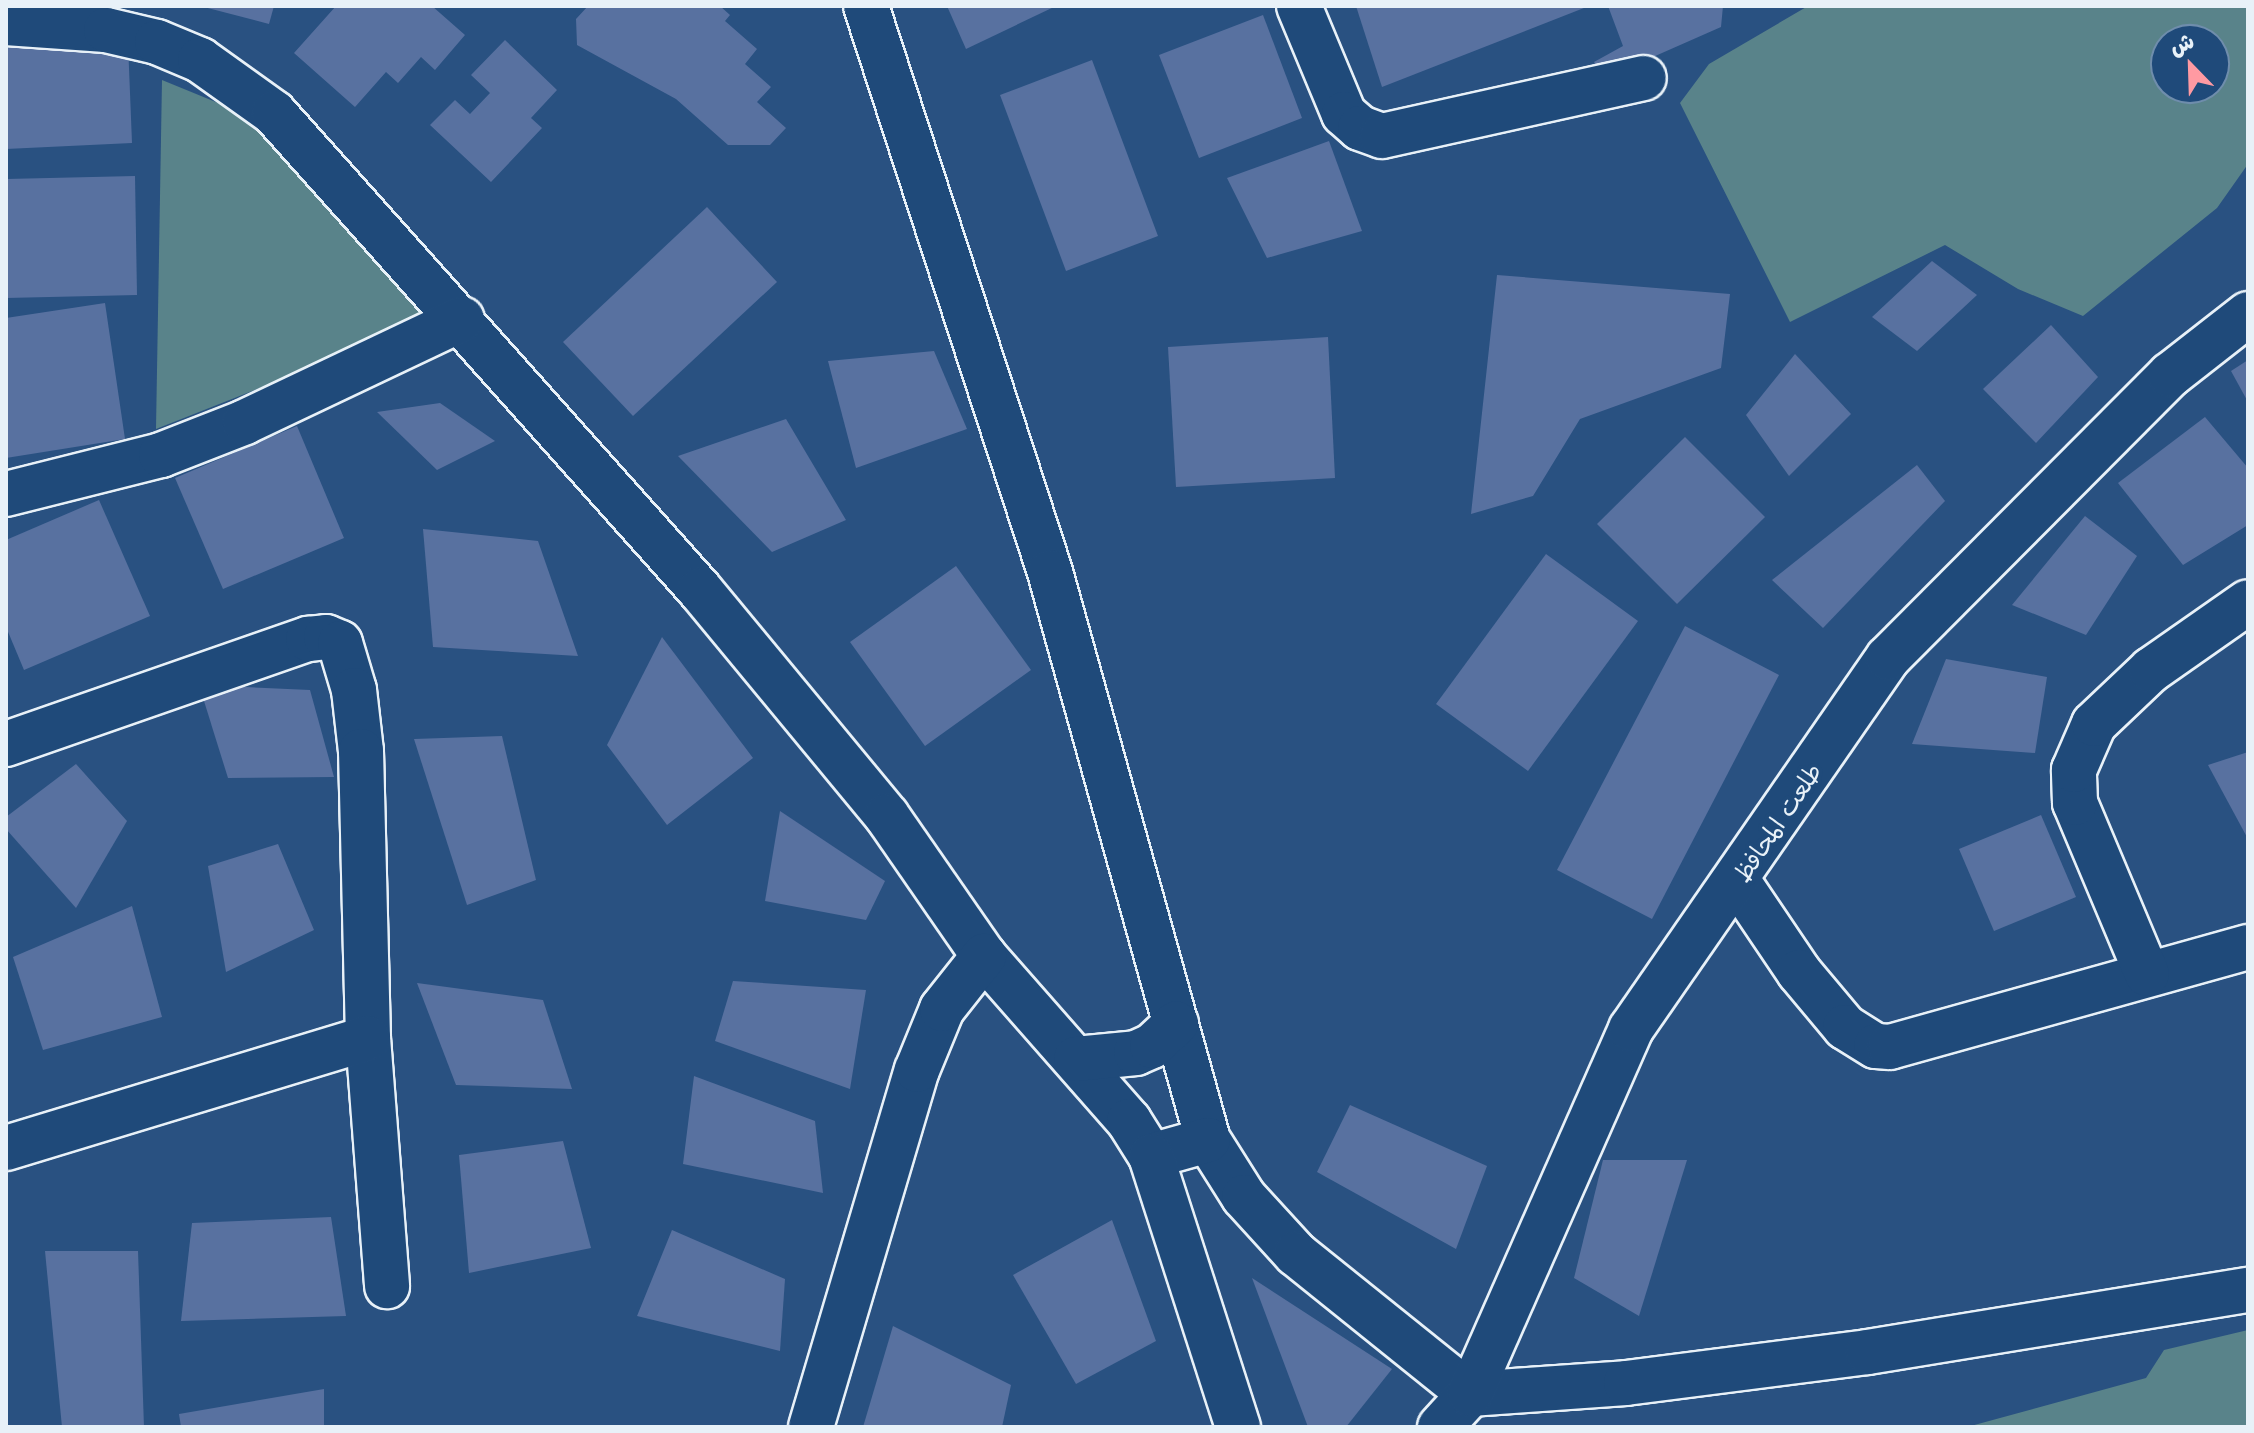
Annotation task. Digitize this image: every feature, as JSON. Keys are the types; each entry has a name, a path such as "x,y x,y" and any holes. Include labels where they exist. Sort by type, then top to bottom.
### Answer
{"street":[{"path":"866,6 1050,572 1208,1140 1244,1197 1296,1254 1470,1394 1626,1383 1853,1354 2248,1290"},
{"path":"1299,6 1344,114 1360,128 1382,136 1644,78"},
{"path":"6,23 106,30 157,42 200,60 274,113 462,319 700,590 877,804 984,956 1135,1129 1151,1156 1238,1427"},
{"name":"طلعت المحافظ","path":"1440,1427 1470,1394 1631,1029 1888,658 2170,375 2248,314"},
{"path":"6,494 161,455 245,422 462,319"},
{"path":"2147,974 2075,803 2074,770 2094,724 2151,670 2248,602"},
{"path":"6,744 308,639 326,637 340,643 354,690 361,751 368,1038 387,1286"},
{"path":"1737,880 1799,972 1845,1027 1876,1046 1890,1047 2248,947"},
{"path":"811,1427 917,1070 942,1009 984,956"},
{"path":"1076,1059 1136,1053 1152,1046 1176,1024"},
{"path":"6,1148 368,1038"},
{"path":"1151,1156 1208,1140"}],"green space":[{"path":"1808,6 2248,6 2248,164 2217,208 2083,316 2018,289 1945,245 1790,322 1680,103 1709,64"},
{"path":"162,80 262,121 449,313 156,429"},
{"path":"2248,1330 2248,1427 1967,1427 2146,1378 2164,1350"}],"building":[{"path":"200,6 274,6 269,24"},
{"path":"336,6 432,6 465,35 435,70 421,57 398,83 386,72 355,107 294,53"},
{"path":"588,6 720,6 730,15 725,21 757,49 745,64 771,87 757,102 786,128 770,145 728,145 676,99 577,45 576,19"},
{"path":"947,6 1056,6 966,49"},
{"path":"1356,6 1589,6 1382,87"},
{"path":"1608,6 1723,6 1721,27 1603,79 1594,62 1623,46"},
{"path":"1263,15 1302,118 1199,158 1159,55"},
{"path":"505,40 557,90 531,118 542,128 491,182 430,125 455,100 470,114 490,93 471,75"},
{"path":"128,43 132,143 6,149 6,48"},
{"path":"1092,60 1158,236 1066,271 1000,95"},
{"path":"1329,141 1362,231 1267,258 1227,178"},
{"path":"135,176 137,295 6,298 6,179"},
{"path":"707,207 777,282 633,416 563,342"},
{"path":"1932,261 1977,295 1917,351 1872,317"},
{"path":"1497,275 1730,294 1721,368 1580,419 1533,496 1471,514"},
{"path":"105,303 125,439 6,458 6,318"},
{"path":"2051,325 2098,377 2036,443 1983,389"},
{"path":"1328,337 1335,478 1176,487 1168,347"},
{"path":"934,351 967,429 856,468 828,361"},
{"path":"1795,354 1851,414 1789,476 1746,415"},
{"path":"2248,360 2248,402 2231,371"},
{"path":"440,403 495,441 437,470 377,412"},
{"path":"2205,417 2248,468 2248,525 2183,565 2118,483"},
{"path":"786,419 846,520 772,552 678,456"},
{"path":"297,426 344,538 223,589 175,478"},
{"path":"1685,437 1765,517 1677,604 1597,524"},
{"path":"1917,465 1945,501 1823,628 1772,580"},
{"path":"99,500 150,616 24,670 6,627 6,540"},
{"path":"2085,516 2137,556 2086,635 2012,605"},
{"path":"423,529 538,541 578,656 433,647"},
{"path":"1546,554 1638,621 1528,771 1436,704"},
{"path":"956,566 1031,670 925,746 850,642"},
{"path":"1685,626 1779,675 1652,919 1557,870"},
{"path":"662,637 753,758 667,825 607,745"},
{"path":"1946,659 2047,677 2035,753 1912,744"},
{"path":"199,685 310,690 334,777 228,778"},
{"path":"502,736 536,880 467,905 414,739"},
{"path":"2248,752 2248,839 2208,765"},
{"path":"76,764 127,821 76,908 6,829 6,817"},
{"path":"780,811 885,881 866,920 765,901"},
{"path":"2041,815 2076,897 1994,931 1959,849"},
{"path":"278,844 314,930 226,972 208,866"},
{"path":"132,906 162,1017 43,1050 13,957"},
{"path":"733,981 866,990 850,1089 715,1041"},
{"path":"417,983 543,1000 572,1089 456,1085"},
{"path":"694,1076 815,1121 823,1193 683,1164"},
{"path":"1350,1105 1487,1166 1456,1249 1317,1172"},
{"path":"563,1141 591,1248 469,1273 459,1155"},
{"path":"1603,1160 1687,1160 1639,1316 1574,1278"},
{"path":"331,1217 346,1316 181,1321 192,1223"},
{"path":"1112,1220 1156,1341 1076,1384 1013,1275"},
{"path":"672,1230 785,1279 780,1351 637,1316"},
{"path":"45,1251 138,1251 144,1427 62,1427"},
{"path":"1252,1278 1392,1369 1346,1427 1308,1427"},
{"path":"893,1326 1011,1385 1002,1427 863,1427"},
{"path":"324,1389 324,1427 181,1427 179,1414"}]}
